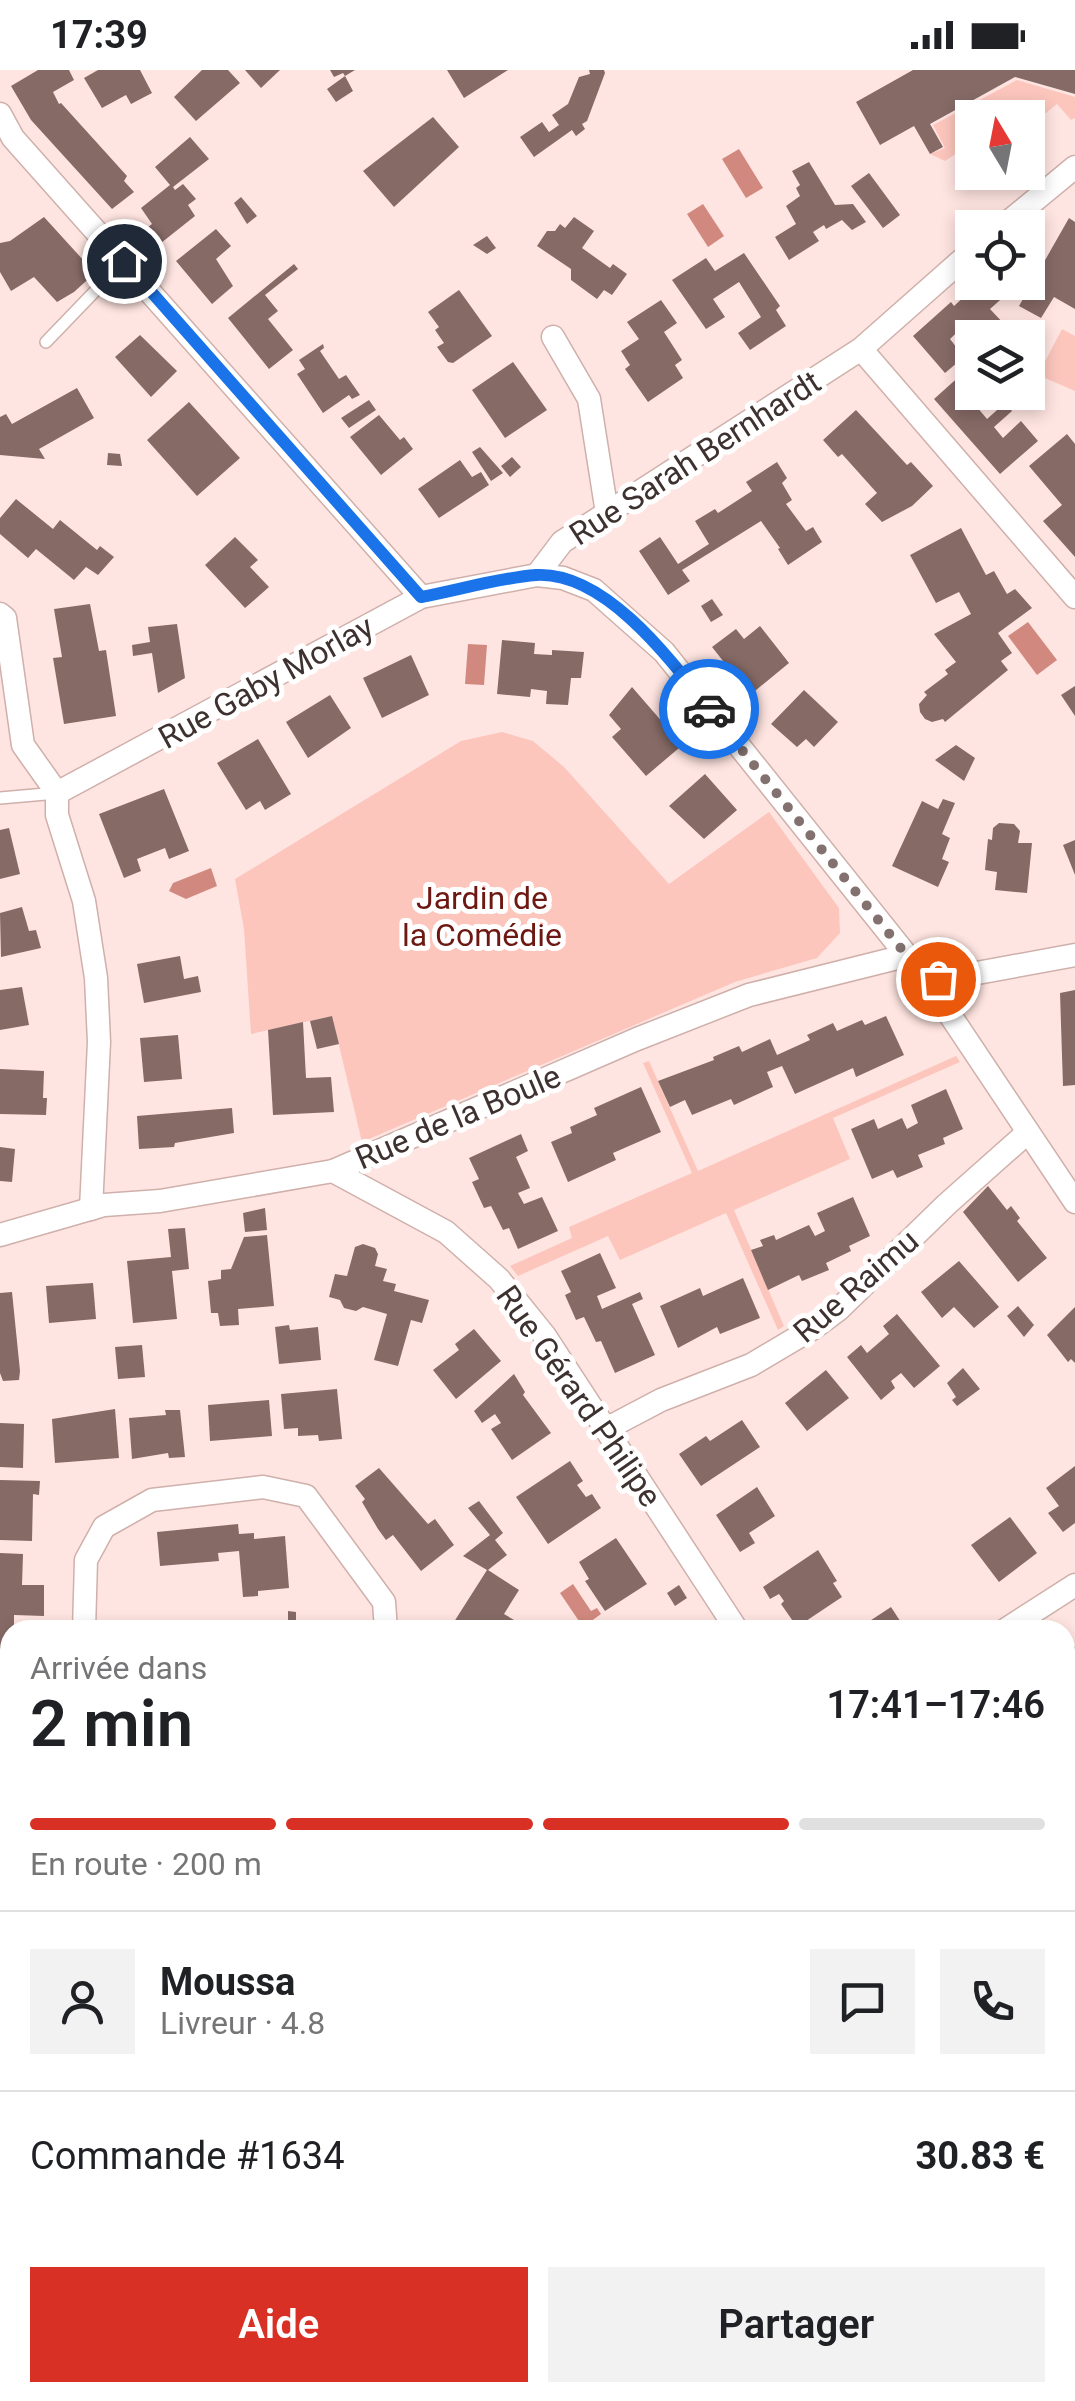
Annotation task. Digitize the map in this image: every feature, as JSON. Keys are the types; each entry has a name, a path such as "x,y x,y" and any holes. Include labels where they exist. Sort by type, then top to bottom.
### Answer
{"street":[{"path":"0,114 12,138 421,597"},
{"path":"1023,210 1075,167"},
{"name":"Rue Sarah Bernhardt","path":"537,575 562,542 860,349 955,266"},
{"path":"553,337 589,399 607,513"},
{"path":"860,349 1075,597"},
{"name":"Rue Gaby Morlay","path":"57,793 421,597 537,575 564,578 594,590 664,652 905,956"},
{"path":"0,614 6,618 23,745 57,793 57,815 84,901 96,978 98,1042 91,1209"},
{"path":"928,982 1075,955"},
{"path":"905,956 928,982 1075,1202"},
{"name":"Rue de la Boule","path":"0,1235 91,1209 333,1171 637,1039 749,995 905,956"},
{"name":"Rue Raimu","path":"606,1428 661,1400 752,1365 816,1328 1028,1132"},
{"name":"Rue Gérard Philipe","path":"333,1171 446,1232 499,1279 545,1336 731,1620"},
{"path":"84,1620 86,1560 104,1527 152,1500 263,1487 306,1496 384,1602 385,1620"},
{"path":"1021,1620 1075,1585"}],"lane":[{"path":"46,342 124,261"},
{"path":"0,798 57,793"}],"green space":[{"path":"1017,80 1075,97 1075,118 1071,120 1057,104 1045,113 1045,100 980,100"},
{"path":"955,113 955,154 945,161 930,154 945,148 933,125"},
{"path":"1062,329 1075,336 1075,391 1045,378 1045,362"},
{"name":"Jardin de la Comédie","path":"502,732 533,741 564,767 669,884 769,812 839,908 840,933 817,958 735,982 362,1142 332,1016 251,1034 244,929 235,879 461,741"},
{"path":"956,1056 960,1062 833,1118 850,1159 734,1210 784,1326 778,1330 726,1213 620,1260 608,1236 518,1276 510,1266 572,1238 569,1227 692,1173 643,1063 649,1061 698,1171"}],"shaded area":[{"path":"739,149 763,188 746,198 722,159"},
{"path":"703,204 724,236 708,247 687,214"},
{"path":"1028,622 1057,660 1037,675 1008,636"},
{"path":"468,644 487,645 484,685 465,684"},
{"path":"211,868 217,886 186,899 169,891 173,883"},
{"path":"573,1584 591,1611 597,1608 601,1614 593,1620 578,1620 560,1593"}],"building":[{"path":"38,70 69,70 74,80 53,92 59,104 127,176 124,181 134,192 112,209 31,120 11,86"},
{"path":"98,70 140,70 152,93 131,104 126,95 102,108 84,78"},
{"path":"202,70 228,70 240,83 196,121 174,97"},
{"path":"245,70 280,70 261,88"},
{"path":"330,70 355,70 334,77"},
{"path":"447,70 508,70 464,98"},
{"path":"589,70 605,73 587,121 582,124 585,129 576,136 572,130 534,157 520,137 542,122 549,132 559,125 552,115 568,104 579,77 590,74"},
{"path":"913,70 1075,70 1075,94 1015,77 973,100 955,100 955,110 930,124 943,147 930,154 914,126 880,145 856,102"},
{"path":"345,76 353,91 336,102 327,89"},
{"path":"433,117 459,147 394,207 363,171"},
{"path":"190,137 209,159 173,187 175,190 183,184 196,199 188,205 195,216 161,243 148,227 152,224 141,208 170,185 155,167"},
{"path":"809,162 835,205 853,204 866,222 852,230 842,220 826,229 824,225 813,232 819,241 789,260 775,237 796,224 786,206 800,196 796,188 800,185 792,171"},
{"path":"869,173 900,215 883,228 851,186"},
{"path":"241,197 257,216 247,224 234,203"},
{"path":"44,217 95,273 57,302 34,277 11,291 0,272 0,243 10,241"},
{"path":"574,217 594,231 582,248 610,268 613,264 627,274 612,295 604,290 597,299 571,280 571,269 537,246 547,231 555,231 560,224 565,228"},
{"path":"1069,218 1075,222 1075,309 1054,297 1041,318 1019,306 1022,300 1045,300 1045,260"},
{"path":"216,229 231,246 216,259 233,286 212,304 176,261"},
{"path":"487,236 496,248 487,254 473,245"},
{"path":"744,253 780,306 776,310 786,326 750,350 738,333 761,317 739,282 713,299 725,317 706,329 672,280 706,258 715,271"},
{"path":"294,264 298,269 265,295 278,311 268,319 293,350 269,369 228,318"},
{"path":"459,290 492,336 453,363 437,347 444,343 428,312"},
{"path":"661,300 677,323 664,332 682,360 675,365 683,378 648,402 625,369 630,365 621,351 639,339 627,322"},
{"path":"960,300 1000,300 990,309 1000,320 955,320 955,334 950,339 955,345 955,365 945,373 913,336 951,302 954,306"},
{"path":"140,335 177,371 151,397 115,357"},
{"path":"323,344 320,351 339,379 346,375 360,395 352,399 349,395 323,413 297,374 305,369 299,360"},
{"path":"513,362 547,410 505,438 472,390"},
{"path":"955,380 955,410 979,410 987,419 997,410 1011,410 994,427 1003,438 1021,421 1038,441 1000,474 934,399"},
{"path":"77,388 94,418 39,449 45,459 0,455 0,417 6,414 12,424"},
{"path":"369,400 376,410 349,428 341,418"},
{"path":"189,402 240,458 197,496 147,440"},
{"path":"856,410 907,465 911,462 933,486 912,506 882,522 865,504 877,493 842,454 838,457 823,440"},
{"path":"379,415 413,449 381,475 350,437"},
{"path":"1067,434 1075,444 1075,557 1043,521 1062,505 1029,466"},
{"path":"480,447 503,473 491,481 472,452"},
{"path":"108,453 120,454 122,466 107,465"},
{"path":"512,457 521,467 510,477 501,466"},
{"path":"460,460 472,477 481,472 489,485 439,518 418,489"},
{"path":"777,462 787,478 782,483 792,500 786,504 806,531 813,527 822,542 788,565 761,521 682,570 690,581 668,595 639,551 660,537 678,564 709,544 695,521 715,509 718,513 752,491 746,482"},
{"path":"16,499 53,529 60,520 97,550 100,546 114,557 98,575 86,567 74,580 36,549 28,558 0,534 0,518"},
{"path":"961,528 986,575 994,571 1007,594 1015,589 1032,608 998,633 1012,653 1001,661 1008,670 945,722 932,722 925,719 919,704 927,695 924,692 948,674 945,670 956,662 934,634 971,614 959,592 936,603 910,555"},
{"path":"235,537 258,560 250,567 269,587 245,608 205,565"},
{"path":"712,599 723,615 711,622 701,606"},
{"path":"90,604 99,651 106,650 116,716 64,724 53,658 62,657 54,609"},
{"path":"177,624 185,678 158,693 152,653 133,656 132,645 150,642 148,627"},
{"path":"760,626 789,663 750,695 712,647 736,629 744,639"},
{"path":"502,640 535,643 534,654 552,655 552,650 584,652 581,678 571,678 568,705 546,704 547,691 531,689 530,697 497,694"},
{"path":"411,655 429,695 382,718 363,678"},
{"path":"1075,686 1075,716 1061,695"},
{"path":"632,687 671,732 667,735 679,748 646,776 612,737 621,729 609,715"},
{"path":"804,690 838,722 814,747 806,739 797,747 771,724"},
{"path":"330,695 351,728 308,758 286,722"},
{"path":"258,739 291,794 265,810 260,801 246,810 217,763"},
{"path":"956,745 975,758 964,781 935,760"},
{"path":"705,774 737,810 704,839 669,806"},
{"path":"164,789 189,851 169,859 165,848 137,859 141,871 124,878 99,814"},
{"path":"943,799 955,803 942,834 950,838 942,859 949,862 938,887 892,866 922,801 938,809"},
{"path":"999,823 1014,824 1020,831 1018,843 1032,843 1027,893 995,890 997,872 985,870 988,839 992,840 993,828"},
{"path":"9,828 20,874 0,879 0,830"},
{"path":"1075,840 1075,875 1063,845"},
{"path":"22,907 29,931 36,930 41,948 1,957 0,913"},
{"path":"180,956 184,979 198,976 201,992 144,1003 137,964"},
{"path":"22,987 29,1025 0,1030 0,990"},
{"path":"1075,990 1075,1085 1063,1086 1060,993"},
{"path":"332,1016 339,1044 317,1049 310,1021"},
{"path":"886,1016 904,1055 856,1077 853,1068 795,1094 782,1066 767,1072 773,1087 734,1105 731,1099 692,1115 685,1100 670,1107 658,1081 739,1046 742,1052 770,1039 777,1055 810,1040 807,1035 833,1023 837,1031 862,1020 865,1025"},
{"path":"303,1022 306,1078 331,1077 334,1112 273,1115 268,1030"},
{"path":"178,1035 182,1079 144,1082 140,1038"},
{"path":"0,1069 44,1071 46,1115 0,1114"},
{"path":"641,1087 661,1132 613,1153 616,1160 568,1182 551,1142 572,1133 570,1127 597,1115 594,1108"},
{"path":"946,1089 963,1129 943,1138 945,1144 918,1155 923,1167 897,1178 893,1170 872,1179 851,1129 874,1119 878,1129 902,1118 907,1129 918,1123 911,1105"},
{"path":"232,1108 234,1133 175,1143 174,1147 139,1149 137,1116"},
{"path":"521,1134 528,1151 516,1157 530,1188 518,1193 524,1204 542,1197 558,1231 518,1249 509,1228 503,1230 491,1206 484,1208 472,1182 479,1179 469,1158"},
{"path":"0,1147 15,1149 12,1182 0,1181"},
{"path":"988,1186 1007,1210 1011,1206 1020,1218 1017,1221 1047,1258 1018,1282 963,1212"},
{"path":"853,1197 870,1236 826,1263 829,1270 802,1281 799,1275 768,1290 751,1250 763,1246 760,1240 774,1235 776,1240 809,1225 815,1236 825,1231 817,1213"},
{"path":"265,1208 267,1230 245,1232 243,1213"},
{"path":"185,1228 189,1269 172,1271 177,1319 133,1323 127,1261 171,1257 168,1229"},
{"path":"267,1235 274,1306 238,1309 239,1325 220,1326 218,1313 211,1313 208,1281 221,1279 221,1270 231,1269 244,1237"},
{"path":"363,1244 375,1248 375,1266 387,1269 383,1281 396,1284 394,1291 429,1300 422,1323 411,1320 398,1366 374,1360 387,1314 363,1307 356,1311 344,1308 340,1300 329,1297 335,1274 347,1276 355,1247"},
{"path":"600,1253 616,1288 597,1296 602,1309 640,1292 643,1299 632,1304 655,1355 615,1373 601,1341 596,1342 584,1317 576,1320 565,1295 571,1292 561,1271"},
{"path":"959,1261 999,1307 974,1328 954,1307 942,1318 921,1292"},
{"path":"743,1278 760,1318 720,1334 717,1327 678,1348 660,1306 700,1288 703,1296"},
{"path":"93,1283 96,1319 49,1323 46,1286"},
{"path":"12,1292 20,1371 19,1380 3,1381 0,1293"},
{"path":"1018,1306 1034,1325 1024,1337 1007,1316"},
{"path":"1075,1307 1075,1363 1071,1359 1068,1362 1047,1335"},
{"path":"897,1314 940,1366 914,1388 901,1373 891,1381 895,1388 881,1400 847,1357 861,1345 867,1353 889,1334 883,1326"},
{"path":"289,1325 290,1330 318,1327 321,1360 279,1364 275,1327"},
{"path":"474,1329 501,1361 456,1399 433,1370 459,1350 455,1344"},
{"path":"142,1345 145,1377 118,1379 115,1347"},
{"path":"963,1368 980,1389 957,1406 947,1383"},
{"path":"826,1370 849,1398 807,1431 785,1403"},
{"path":"514,1374 525,1392 523,1395 551,1433 512,1460 491,1429 501,1423 495,1414 482,1423 474,1411"},
{"path":"337,1389 342,1439 319,1441 318,1435 298,1436 298,1428 284,1429 281,1394"},
{"path":"269,1400 272,1436 210,1441 208,1405"},
{"path":"115,1409 119,1458 55,1463 52,1419"},
{"path":"165,1410 180,1410 185,1457 169,1458 168,1453 132,1459 129,1418 166,1415"},
{"path":"742,1420 760,1447 701,1486 679,1454 706,1436 710,1441"},
{"path":"0,1423 24,1424 23,1468 0,1467"},
{"path":"570,1461 583,1481 577,1485 586,1497 592,1494 601,1508 548,1544 516,1497"},
{"path":"1075,1466 1075,1523 1063,1532 1048,1513 1059,1506 1046,1488"},
{"path":"379,1468 428,1524 435,1519 454,1545 421,1571 393,1535 386,1540 355,1486"},
{"path":"0,1480 40,1481 39,1495 33,1494 32,1541 0,1540"},
{"path":"757,1487 775,1516 749,1533 755,1543 740,1552 716,1515"},
{"path":"479,1501 503,1533 495,1540 507,1555 488,1570 519,1590 504,1614 514,1620 455,1620 487,1570 463,1556 490,1535 468,1508"},
{"path":"1010,1517 1037,1553 999,1582 971,1545"},
{"path":"238,1524 239,1534 254,1533 254,1539 285,1536 289,1588 258,1591 258,1596 243,1597 239,1551 218,1553 219,1561 160,1566 157,1532"},
{"path":"616,1538 647,1584 605,1611 585,1581 589,1579 579,1562"},
{"path":"818,1550 842,1597 808,1620 792,1620 779,1594 770,1599 763,1587"},
{"path":"0,1553 23,1554 22,1585 44,1585 44,1616 14,1615 14,1620 0,1620"},
{"path":"679,1585 687,1598 675,1606 667,1593"},
{"path":"891,1607 899,1620 871,1620"},
{"path":"288,1611 296,1612 296,1620 288,1620"}],"way so far":[{"path":"709,709 928,982 938,979"}],"route":[{"path":"124,261 421,597 537,575 564,578 594,590 664,652 709,709"}]}
